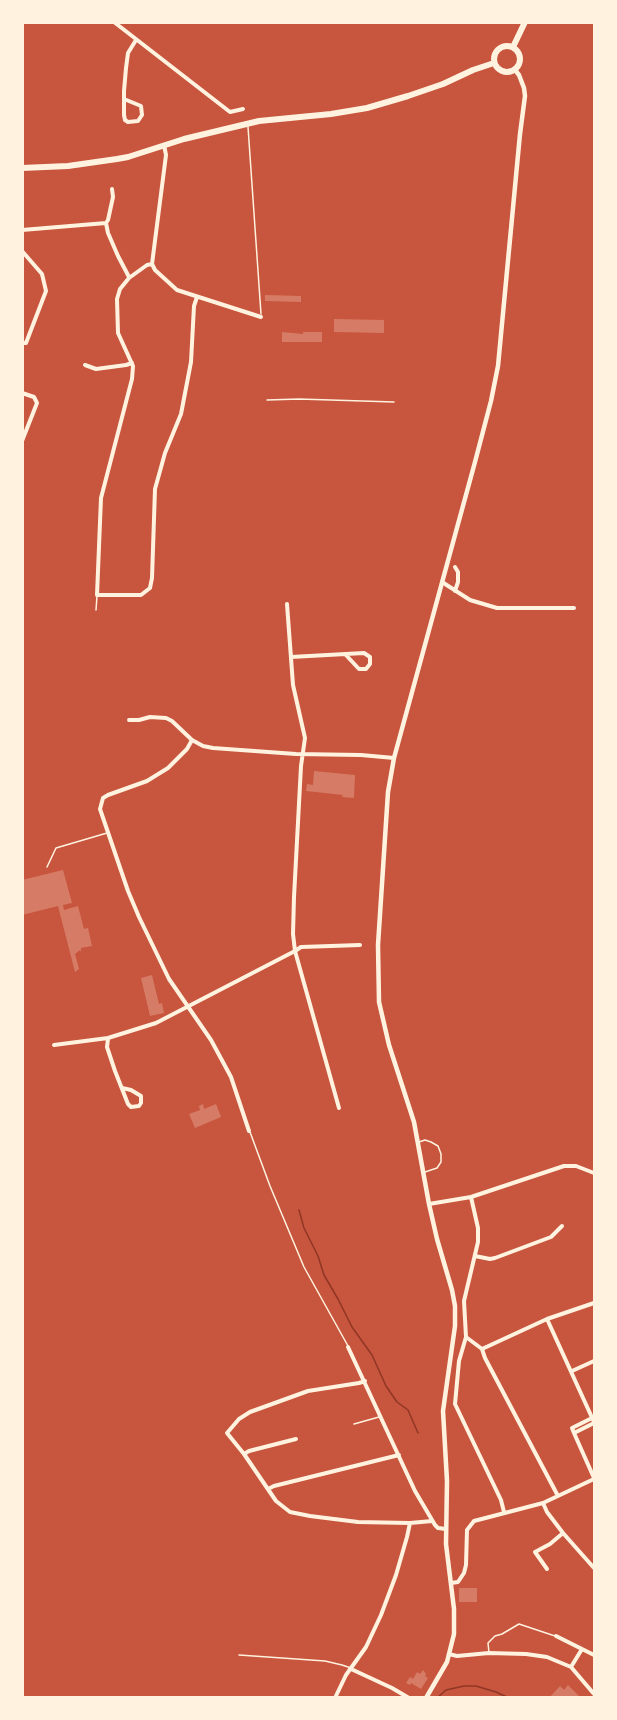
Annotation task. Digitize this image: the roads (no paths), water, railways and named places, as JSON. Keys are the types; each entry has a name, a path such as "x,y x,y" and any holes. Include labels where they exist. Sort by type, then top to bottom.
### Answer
{"main road":[{"path":"513,47 525,22"},
{"path":"503,46 513,47 520,56 515,70 503,72 496,68 493,58 498,49 503,46"},
{"path":"22,168 68,166 117,159 164,144 248,123 367,108 443,84 494,63"}],"street":[{"path":"114,22 230,112 243,109"},
{"path":"124,99 141,106 142,115 138,121 132,123 125,120 124,99 128,53 136,40"},
{"path":"426,1698 441,1674 449,1654 454,1625 447,1560 447,1482 443,1411 456,1316 452,1290 429,1204 418,1142 389,1045 379,1002 378,974 387,807 394,758 495,384 525,96 519,75 515,70"},
{"path":"164,144 166,155 152,264 154,270 177,290 261,316"},
{"path":"112,189 113,197 106,223 108,233 129,278"},
{"path":"22,230 106,223"},
{"path":"22,251 42,274 45,291 26,343 22,343"},
{"path":"152,264 129,278 120,289 117,299 118,333 133,366 132,379 101,498 97,595 141,595 150,588 153,578 155,489 162,462 181,414 191,362 194,306 197,297"},
{"path":"85,365 96,369 132,363"},
{"path":"22,393 34,398 37,403 22,441"},
{"path":"454,591 458,582 458,572 455,567"},
{"path":"442,582 470,600 496,608 574,608"},
{"path":"287,604 293,685 305,738 301,766 294,897 294,951 339,1108"},
{"path":"291,657 345,654 364,653 370,657 370,664 363,670 345,654"},
{"path":"129,720 150,717 166,718 192,740 213,748 361,754 394,758"},
{"path":"192,740 177,760 158,775 108,795 103,798 100,809 133,905 149,940 169,980 211,1040 231,1077 249,1131"},
{"path":"54,1045 108,1038 156,1023 301,947 360,945"},
{"path":"108,1038 107,1047 122,1088 128,1104 131,1107 139,1106 141,1096 122,1088"},
{"path":"429,1204 471,1197 564,1166 576,1166 594,1173"},
{"path":"471,1197 478,1228 478,1242 464,1301 466,1337 459,1361 455,1404 501,1500 504,1512"},
{"path":"475,1256 495,1258 551,1237 562,1226"},
{"path":"482,1349 547,1319 594,1303"},
{"path":"451,1583 458,1582 464,1573 466,1535 468,1527 474,1521 543,1503 594,1478 574,1433 594,1421 547,1319"},
{"path":"466,1337 482,1349 558,1496"},
{"path":"348,1347 415,1491 432,1521 438,1528 446,1529"},
{"path":"572,1371 594,1361"},
{"path":"365,1381 308,1391 250,1412 238,1419 227,1433 280,1506 294,1514 358,1522 432,1521"},
{"path":"244,1454 296,1438"},
{"path":"268,1489 399,1455"},
{"path":"543,1503 563,1533 594,1568"},
{"path":"335,1698 341,1684 366,1647 386,1602 408,1537 410,1523"},
{"path":"547,1569 535,1552 550,1544 563,1533"},
{"path":"556,1636 594,1654"},
{"path":"571,1667 582,1649"},
{"path":"449,1654 457,1656 489,1653 538,1655 554,1659 571,1667 594,1694"},
{"path":"351,1669 409,1698"}],"lane":[{"path":"248,123 261,316"},
{"path":"267,400 394,402"},
{"path":"96,610 97,595"},
{"path":"47,867 56,848 108,833"},
{"path":"249,1131 304,1267 348,1347"},
{"path":"418,1142 425,1140 431,1142 438,1146 441,1154 441,1162 437,1168 424,1172"},
{"path":"354,1424 381,1416"},
{"path":"489,1653 488,1643 495,1635 502,1634 519,1624 556,1636"},
{"path":"239,1655 325,1661 351,1669"}],"waterway":[{"path":"299,1210 324,1275 352,1327 372,1355 386,1386 397,1402 408,1410 418,1433"},
{"path":"437,1698 446,1690 464,1686 476,1686 509,1698"}]}
